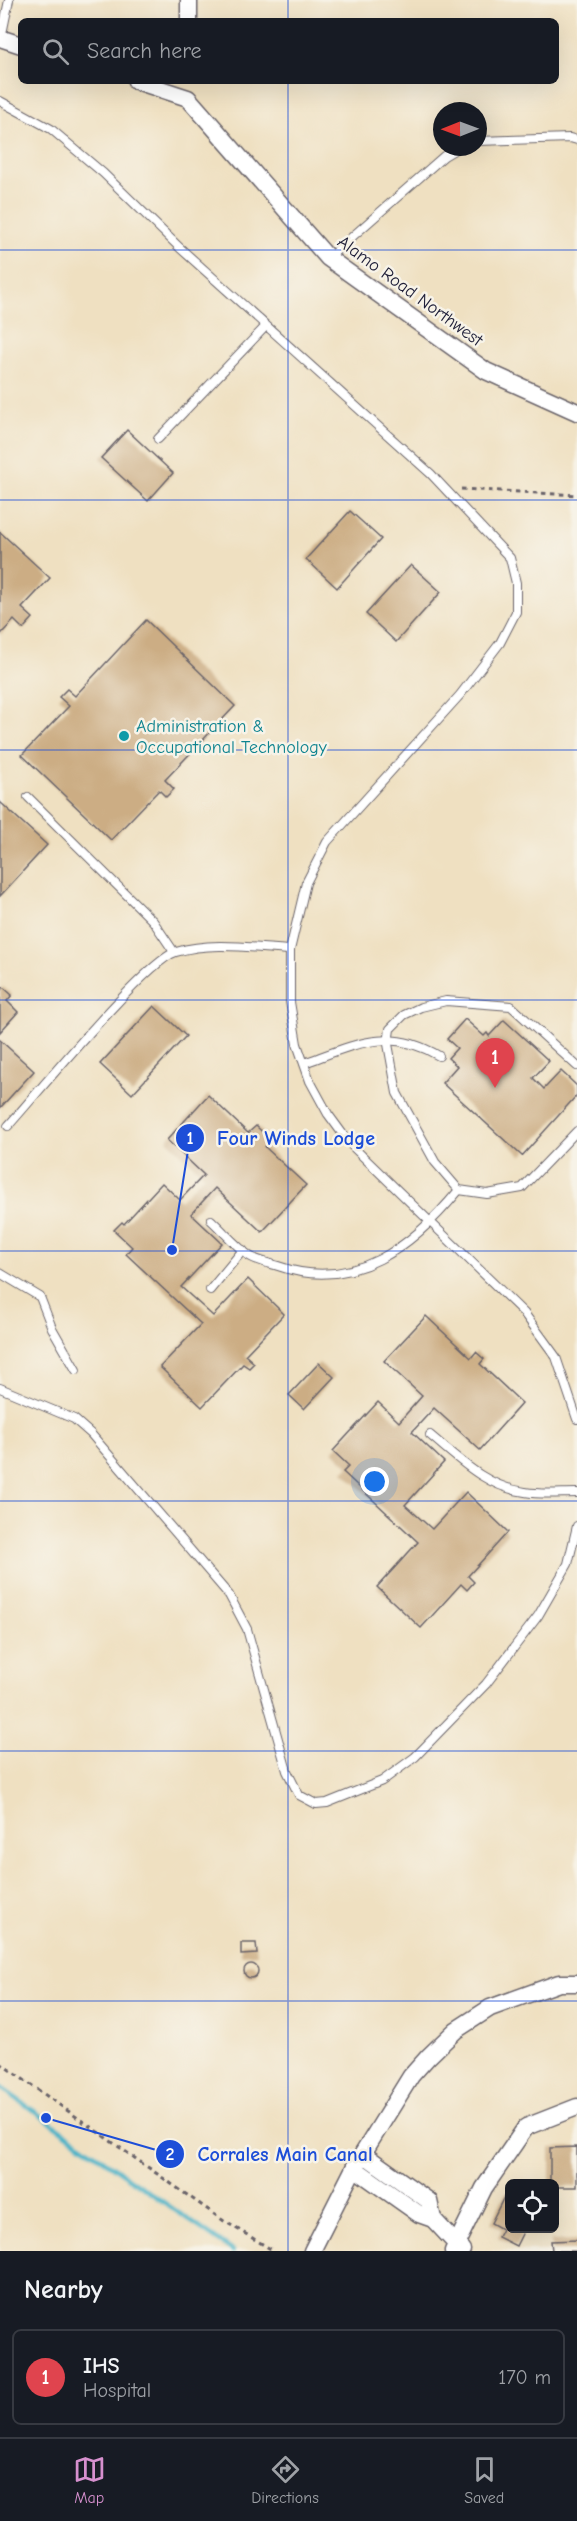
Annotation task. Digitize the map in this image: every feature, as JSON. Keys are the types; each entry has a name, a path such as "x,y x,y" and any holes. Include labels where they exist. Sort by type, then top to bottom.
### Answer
{"street":[{"path":"189,0 189,18"},
{"path":"1,38 18,44"},
{"name":"Alamo Road Northwest","path":"156,84 189,89 328,258 486,370 577,412"},
{"path":"312,2251 359,2161 411,2076 456,2030 490,2008 559,1983 577,1983"},
{"path":"359,2161 403,2202 433,2220 457,2249 484,2188 526,2127 577,2107"},
{"path":"359,2161 413,2187 429,2200 433,2220"},
{"path":"403,2202 413,2187"}],"lane":[{"path":"1,38 9,0"},
{"path":"0,101 51,129 94,166 180,248 464,505 510,558 516,583 516,612 500,643 460,695 327,842 306,883 290,950 290,1002 297,1044 328,1114 350,1144 524,1313 556,1357 577,1419"},
{"path":"487,141 570,138 577,140"},
{"path":"328,258 444,156"},
{"path":"158,439 266,326"},
{"path":"28,797 153,921 174,952"},
{"path":"8,1126 143,976 174,952 220,946 290,950"},
{"path":"577,1066 511,1006 446,1001 421,1007 404,1015 390,1029 388,1039 391,1071 397,1093 435,1162 459,1191 487,1194 522,1188 577,1131"},
{"path":"304,1063 369,1040 388,1039 424,1047 439,1056"},
{"path":"212,1220 250,1256 300,1274 333,1275 368,1265 405,1245 432,1224 459,1191"},
{"path":"210,1290 243,1250"},
{"path":"0,1273 40,1297 52,1328 76,1370"},
{"path":"0,1388 74,1419 91,1434 229,1595 247,1629 287,1771 299,1795 316,1804 327,1803 382,1781 415,1757 486,1684 538,1616 568,1564 577,1526"},
{"path":"430,1435 482,1477 505,1487 526,1493 577,1493"}],"path":[{"path":"444,488 577,495"},
{"path":"0,2063 225,2221 274,2251"}],"building":[{"path":"127,430 173,473 148,501 101,458"},
{"path":"350,511 381,539 337,588 306,559"},
{"path":"0,532 50,578 22,608 33,618 23,629 14,620 0,635"},
{"path":"411,565 441,592 396,642 366,614"},
{"name":"Administration & Occupational Technology","path":"146,620 235,706 165,780 174,789 166,797 159,790 111,840 22,755 69,706 59,697 67,689 75,696"},
{"path":"0,802 47,845 0,896"},
{"path":"3,987 12,995 7,1001 18,1012 0,1032 0,991"},
{"path":"154,1006 186,1036 132,1094 100,1064"},
{"path":"465,1019 484,1036 487,1033 489,1036 504,1020 549,1061 533,1078 544,1089 561,1071 577,1086 577,1095 522,1156 442,1083 457,1066 448,1058 457,1048 447,1039"},
{"path":"0,1040 34,1071 0,1108"},
{"path":"208,1095 248,1133 256,1126 271,1140 265,1147 306,1185 262,1232 215,1188 191,1214 222,1243 181,1287 213,1316 248,1279 284,1314 245,1355 254,1363 249,1368 243,1364 202,1407 160,1367 201,1324 126,1254 132,1247 114,1230 122,1222 124,1224 162,1183 180,1200 204,1175 167,1140"},
{"path":"426,1316 471,1358 476,1352 484,1359 480,1364 522,1403 480,1450 434,1408 412,1432 444,1462 405,1505 432,1529 466,1492 508,1532 468,1576 474,1582 467,1590 461,1584 421,1628 377,1587 418,1542 343,1472 349,1466 333,1451 378,1402 399,1422 422,1396 384,1361"},
{"path":"319,1363 334,1377 304,1409 289,1395"},
{"path":"241,1943 256,1943 257,1954 241,1955"},
{"path":"251,1964 256,1966 258,1971 256,1976 251,1978 246,1976 244,1971 246,1966"},
{"path":"577,2147 577,2187 559,2187 559,2179 550,2179 550,2148"},
{"path":"505,2195 505,2233 522,2233 516,2246 498,2237 502,2229 491,2223"},
{"path":"577,2240 577,2251 552,2251 551,2241"}],"waterway":[{"path":"0,2087 233,2251"}],"place":[{"name":"Administration & Occupational Technology","path":"124,736"},
{"name":"IHS","path":"495,1088"},
{"name":"Four Winds Lodge","path":"172,1250"},
{"name":"Corrales Main Canal","path":"46,2118"}]}
